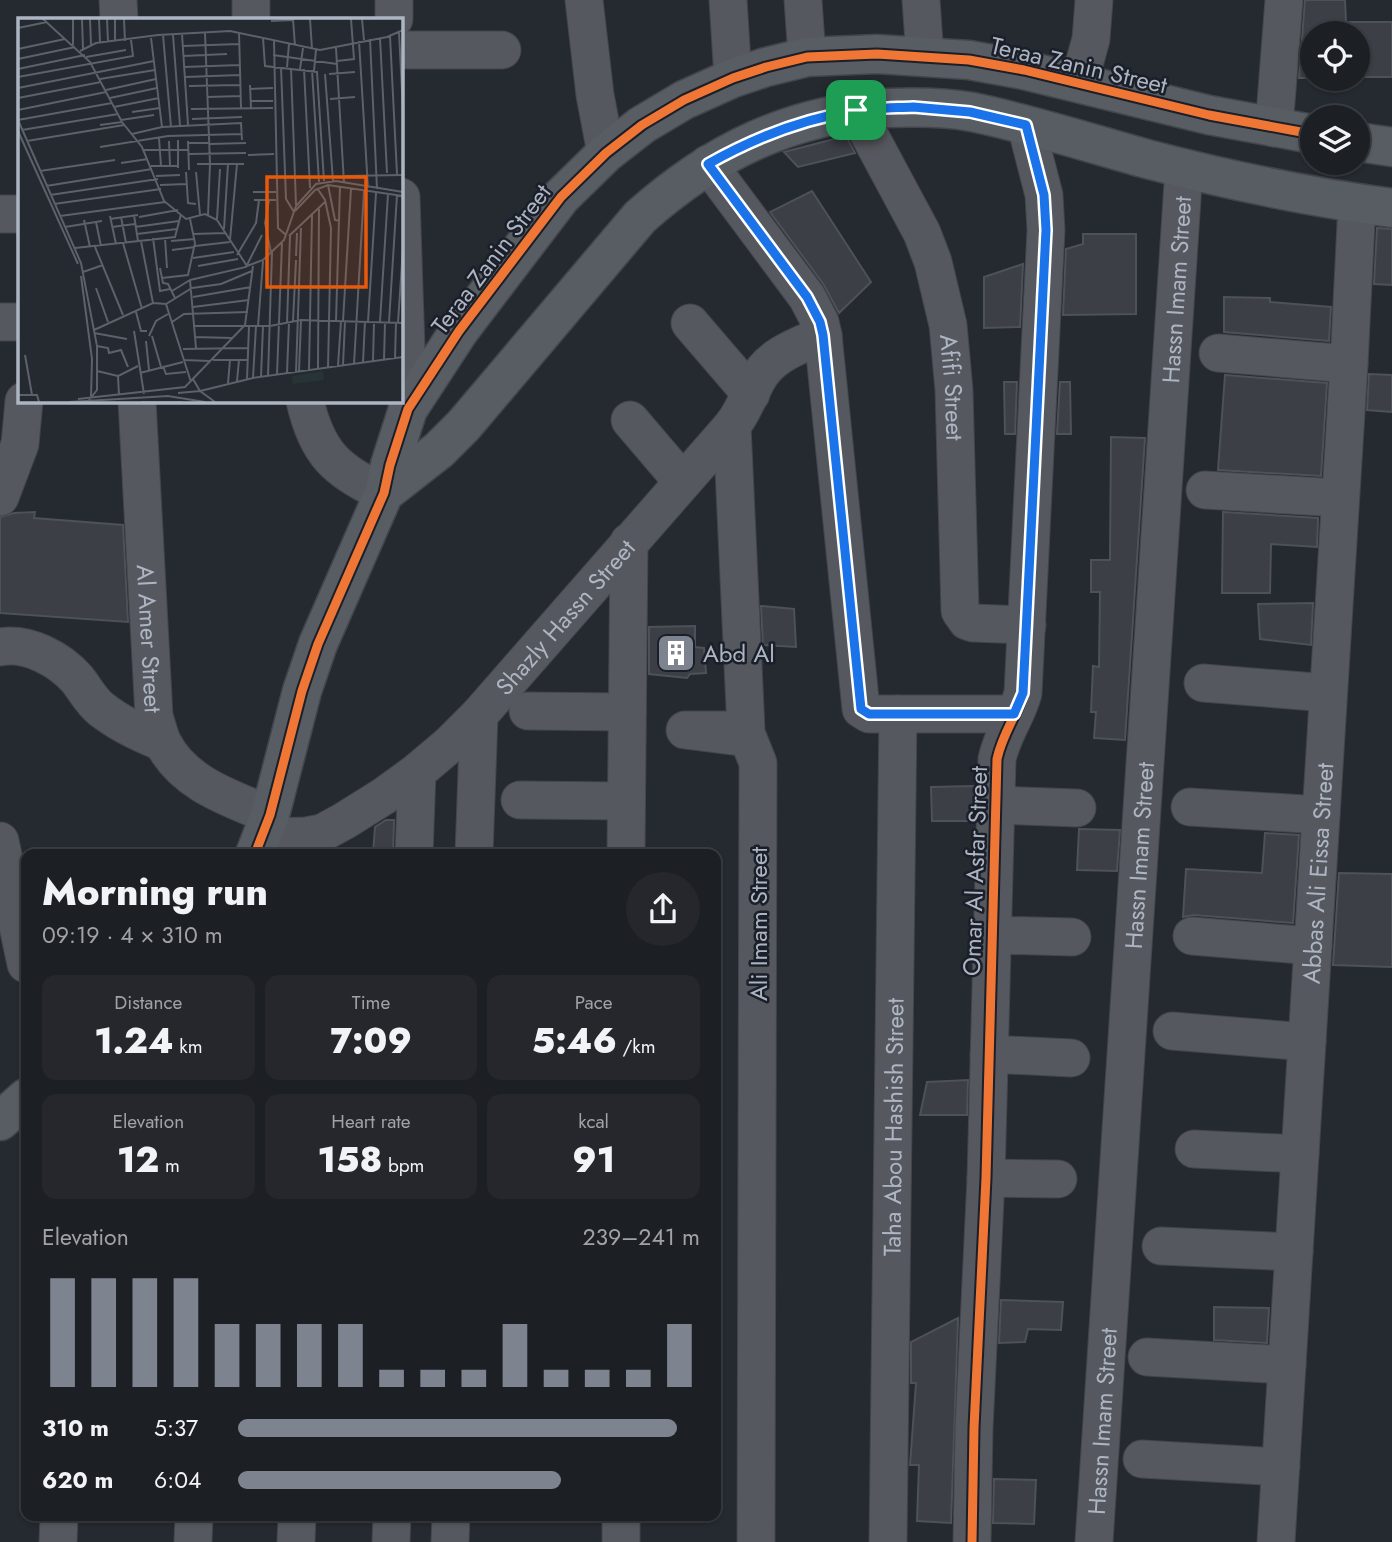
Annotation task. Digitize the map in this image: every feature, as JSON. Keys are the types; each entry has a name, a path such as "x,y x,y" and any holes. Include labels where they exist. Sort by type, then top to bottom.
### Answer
{"street":[{"path":"118,0 119,18"},
{"path":"251,0 251,18"},
{"path":"394,0 394,18"},
{"path":"584,0 595,96 606,153"},
{"path":"728,0 733,78"},
{"path":"803,0 807,57"},
{"path":"921,0 925,57"},
{"path":"1079,83 1090,39 1094,0"},
{"path":"1274,128 1284,0"},
{"path":"402,50 502,50"},
{"name":"Teraa Zanin Street","path":"263,836 314,655 384,494 390,465 408,409 465,323 552,208 581,176 642,125 684,100 733,78 807,57 877,54 969,60 1024,70 1157,103 1300,132"},
{"name":"Teraa Zanin Street","path":"384,494 439,450 464,425 640,217 672,188 708,164 764,135 824,116 856,110 913,107 959,111 1026,125 1184,169 1374,206"},
{"name":"Afifi Street","path":"856,110 922,233 942,293 953,358 960,611 967,621 973,623 1027,625"},
{"name":"Omar Al Asfar Street","path":"972,1542 974,1427 986,1178 997,758 1000,743 1023,693 1046,218 1044,195 1026,125"},
{"path":"1370,144 1392,147"},
{"path":"708,164 807,297 820,322 860,706 869,714 1014,714"},
{"name":"Hassn Imam Street","path":"1094,1542 1184,169"},
{"name":"Abbas Ali Eissa Street","path":"1276,1542 1349,364 1374,206"},
{"path":"0,214 18,214"},
{"path":"402,227 408,409"},
{"path":"0,321 18,322"},
{"path":"690,323 751,394"},
{"name":"Shazly Hassn Street","path":"263,836 306,836 322,843 417,772 479,715 732,426 740,416 759,376 772,361 788,350 823,335"},
{"path":"1217,353 1349,364"},
{"path":"0,498 19,444 24,402"},
{"name":"Al Amer Street","path":"137,402 154,716 162,742 177,765 263,836"},
{"path":"305,402 317,442 331,459 346,473 384,494"},
{"path":"630,420 682,481"},
{"path":"528,711 685,730 746,730 732,426"},
{"path":"1205,490 1340,498"},
{"path":"626,849 629,542"},
{"path":"0,647 32,649 55,660 75,677 98,706 128,729 162,742"},
{"path":"1203,682 1328,693"},
{"name":"Taha Abou Hashish Street","path":"888,1542 898,714"},
{"path":"474,849 479,715"},
{"name":"Ali Imam Street","path":"685,730 748,738 758,763 756,1542"},
{"path":"414,849 417,772"},
{"path":"520,800 626,801"},
{"path":"995,805 1077,808"},
{"path":"1190,807 1321,815"},
{"path":"0,841 21,940"},
{"path":"992,935 1072,937"},
{"path":"1192,936 1313,946"},
{"path":"1172,1031 1307,1042"},
{"path":"989,1054 1071,1058"},
{"path":"0,1121 21,1102"},
{"path":"1194,1149 1300,1154"},
{"path":"986,1178 1058,1179"},
{"path":"1161,1246 1294,1252"},
{"path":"1147,1357 1287,1365"},
{"path":"1142,1459 1280,1467"},
{"path":"58,1542 59,1521"},
{"path":"193,1542 194,1521"},
{"path":"296,1542 297,1521"},
{"path":"391,1542 392,1521"},
{"path":"450,1542 451,1521"},
{"path":"621,1521 621,1542"}],"building":[{"path":"1305,0 1345,0 1346,21 1303,21"},
{"path":"1370,22 1392,22 1392,77 1370,77"},
{"path":"846,136 855,153 798,167 784,152"},
{"path":"812,191 871,282 839,313 824,285 770,212"},
{"path":"1377,228 1392,229 1392,285 1374,284"},
{"path":"1083,234 1136,234 1136,314 1063,315 1066,249 1083,244"},
{"path":"1023,264 1020,327 984,328 984,277"},
{"path":"1224,297 1270,298 1270,302 1331,307 1329,341 1224,332"},
{"path":"1369,374 1392,375 1392,412 1367,410"},
{"path":"1225,375 1327,383 1321,476 1218,470"},
{"path":"1004,382 1017,382 1015,434 1005,434"},
{"path":"1060,382 1070,382 1071,434 1057,434"},
{"path":"1111,437 1145,438 1125,740 1094,738 1096,712 1091,712 1093,666 1099,667 1100,592 1091,592 1091,560 1110,560"},
{"path":"35,512 34,518 123,525 128,622 0,613 0,517"},
{"path":"1223,512 1318,518 1317,547 1271,544 1270,593 1222,593"},
{"path":"1313,603 1311,645 1260,639 1258,604"},
{"path":"761,606 794,609 796,647 763,645"},
{"name":"Abd Al","path":"695,626 695,647 704,648 706,673 690,674 687,678 649,674 649,627"},
{"path":"974,786 974,821 932,821 931,787"},
{"path":"386,820 394,820 393,849 373,849 375,827"},
{"path":"1079,829 1120,830 1117,871 1077,870"},
{"path":"1265,833 1299,835 1293,923 1194,915 1183,917 1186,869 1262,873"},
{"path":"1339,873 1392,874 1392,967 1333,965"},
{"path":"968,1080 967,1115 920,1115 927,1082"},
{"path":"1001,1300 1063,1302 1061,1330 1028,1329 1025,1342 999,1343"},
{"path":"1214,1307 1269,1308 1267,1343 1214,1340"},
{"path":"958,1318 951,1523 917,1521 919,1465 910,1465 916,1383 911,1383 911,1342"},
{"path":"994,1479 1036,1480 1034,1524 993,1523"}],"cycle path":[{"path":"257,849 270,815 302,691 318,644 384,493 408,409 459,331 561,197 606,153 642,125 684,100 733,78 766,67 807,57 877,54 969,60 1024,70 1209,115 1300,132"},
{"path":"972,1542 974,1428 986,1178 997,759 1023,693 1046,230 1044,195 1026,125"}],"place":[{"name":"Abd Al","path":"676,653"}],"route":[{"path":"913,107 970,112 1026,125 1042,183 1046,230 1023,693 1014,714 869,714 861,709 820,322 807,297 708,164 764,135 824,116 856,110 913,107"}]}
